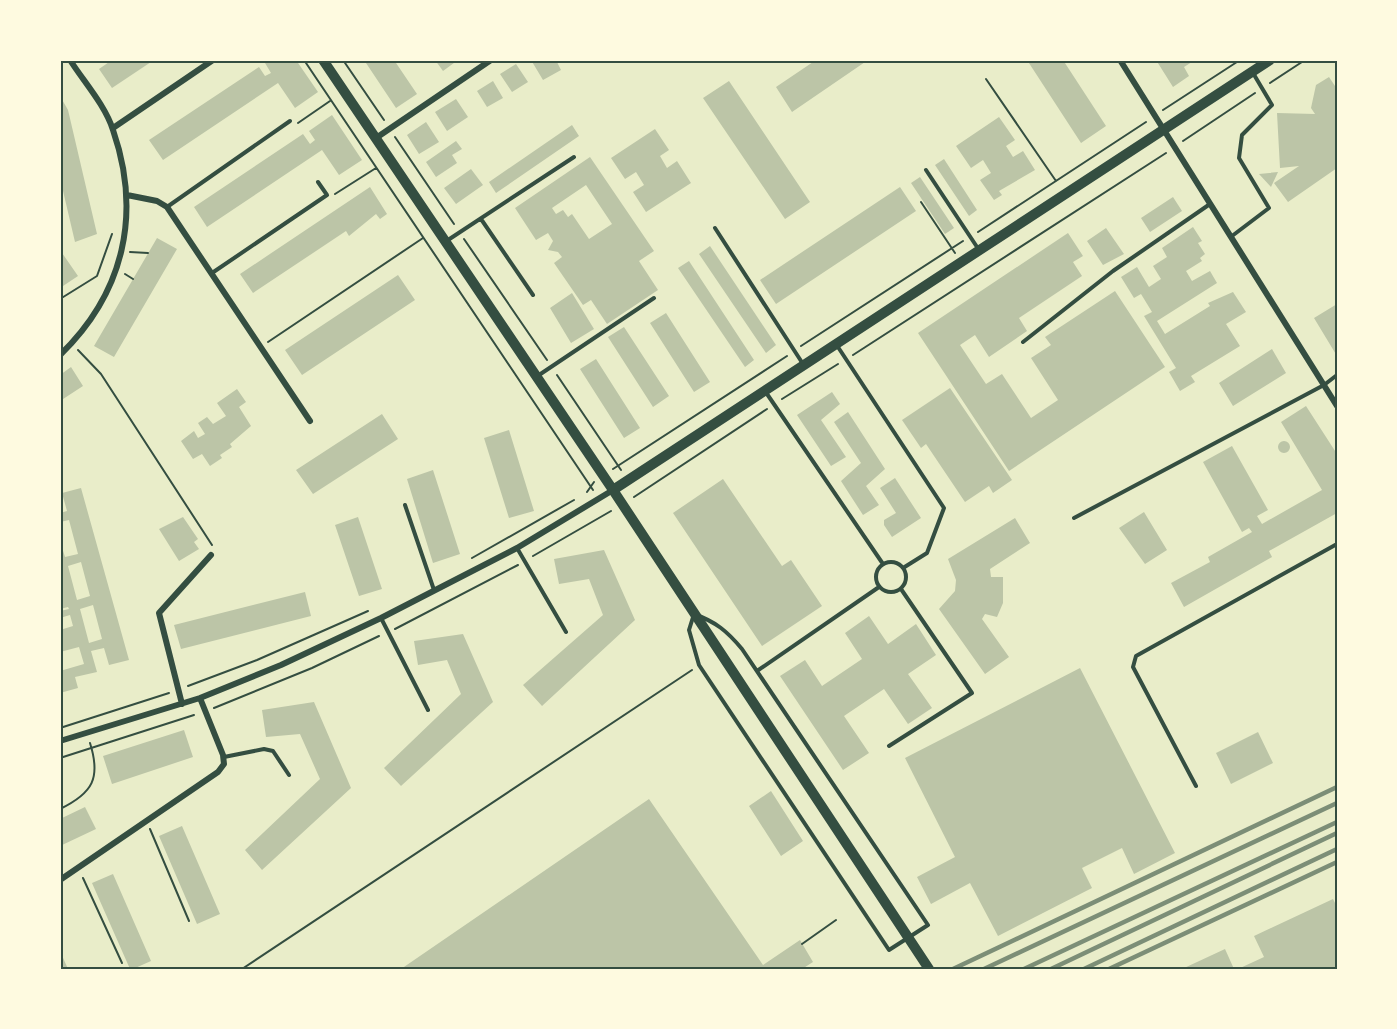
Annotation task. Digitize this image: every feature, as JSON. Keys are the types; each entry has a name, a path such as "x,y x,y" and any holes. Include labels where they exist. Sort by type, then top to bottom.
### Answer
{"street":[{"path":"60,355 90,322 106,296 122,251 128,216 127,195 113,128 70,60"},
{"path":"113,128 213,60"},
{"path":"323,60 613,490 929,969"},
{"path":"376,138 491,60"},
{"path":"1120,60 1337,406"},
{"path":"60,741 200,698 281,665 381,618 517,548 613,490 1270,60"},
{"path":"127,195 157,201 167,207 310,421"},
{"path":"182,704 159,613 211,555"},
{"path":"60,880 218,772 224,764 223,757 200,698"}],"lane":[{"path":"1231,237 1269,208 1239,158 1242,135 1272,105 1253,72"},
{"path":"167,207 290,121"},
{"path":"445,242 574,157"},
{"path":"926,170 979,251"},
{"path":"212,273 327,195 318,182"},
{"path":"1023,342 1113,271 1210,204"},
{"path":"481,219 533,295"},
{"path":"715,228 804,365"},
{"path":"536,377 654,298"},
{"path":"836,344 944,508 927,553 903,568"},
{"path":"1074,518 1324,385 1337,375"},
{"path":"764,390 883,564"},
{"path":"405,505 434,591"},
{"path":"1196,786 1133,667 1136,656 1337,544"},
{"path":"517,548 566,632"},
{"path":"892,562 903,568 906,581 901,589 892,592 879,587 876,573 883,564 892,562"},
{"path":"757,671 879,587"},
{"path":"889,746 972,693 901,589"},
{"path":"694,614 714,621 727,630 928,925 889,951 699,665 689,630 694,614"},
{"path":"381,618 428,710"},
{"path":"223,757 264,749 273,750 289,776"}],"path":[{"path":"304,60 590,485 587,492"},
{"path":"344,60 386,123"},
{"path":"393,134 618,465 1240,60"},
{"path":"622,504 1175,147 1305,60"},
{"path":"986,79 1056,181"},
{"path":"290,121 297,124 331,101"},
{"path":"327,195 336,194 376,168"},
{"path":"921,202 961,263"},
{"path":"60,299 97,276 112,234"},
{"path":"261,347 423,238"},
{"path":"122,251 148,253"},
{"path":"72,343 101,374 211,539 211,555"},
{"path":"471,558 578,498"},
{"path":"60,728 178,690 257,660 374,608"},
{"path":"242,969 699,665"},
{"path":"60,809 71,803 96,778 97,768 83,721"},
{"path":"146,821 189,921"},
{"path":"78,867 122,963"},
{"path":"802,944 836,920"}],"building":[{"path":"112,60 154,60 112,88 99,69"},
{"path":"269,60 296,60 318,92 295,108 278,83 163,160 149,140 259,67 265,76 271,73 265,63"},
{"path":"364,60 394,60 417,94 396,108"},
{"path":"435,60 458,60 443,71"},
{"path":"531,60 556,60 561,70 543,80"},
{"path":"816,60 868,60 792,112 776,87"},
{"path":"1027,60 1063,60 1106,126 1081,143"},
{"path":"1156,60 1195,60 1184,67 1189,76 1173,87"},
{"path":"516,64 528,82 512,92 500,74"},
{"path":"1329,77 1337,89 1337,168 1288,202 1274,183 1299,166 1280,168 1277,113 1315,114 1311,108 1316,85"},
{"path":"493,81 503,98 487,107 477,91"},
{"path":"729,81 810,202 785,219 703,98"},
{"path":"60,96 68,110 97,234 75,242 60,178"},
{"path":"456,99 468,117 447,131 435,112"},
{"path":"332,115 362,160 339,175 322,150 207,227 194,207 303,134 310,144 315,140 309,131"},
{"path":"999,117 1015,140 1006,146 1013,157 1023,151 1035,170 999,191 1002,195 994,200 980,180 991,173 983,160 971,168 956,146"},
{"path":"426,122 439,142 419,154 407,135"},
{"path":"572,125 579,136 496,193 489,182"},
{"path":"655,129 669,150 660,156 667,168 677,161 691,183 646,212 633,192 644,185 636,172 625,179 611,158"},
{"path":"456,141 462,149 452,155 457,163 436,177 426,162"},
{"path":"590,157 654,251 639,261 658,290 607,324 591,300 583,305 554,263 562,257 558,252 548,250 553,241 548,233 536,240 515,208","holes":["586,185 612,224 589,239 572,214 568,217 563,210 556,214 552,208"]},
{"path":"944,159 977,210 969,216 935,165"},
{"path":"471,169 483,185 456,204 444,188"},
{"path":"1278,172 1271,187 1259,174"},
{"path":"920,177 954,228 945,234 911,183"},
{"path":"370,187 387,214 380,219 376,214 349,236 346,231 253,293 240,274"},
{"path":"900,187 916,211 776,304 760,280"},
{"path":"1173,197 1182,211 1150,232 1141,218"},
{"path":"1193,227 1202,241 1198,243 1205,254 1200,258 1202,261 1186,271 1192,281 1210,271 1217,283 1157,321 1165,334 1210,306 1208,303 1233,292 1246,312 1226,324 1240,346 1191,376 1195,382 1180,391 1169,372 1176,368 1144,316 1152,312 1141,294 1134,298 1121,277 1137,267 1149,287 1161,279 1153,266 1167,257 1162,248"},
{"path":"1106,228 1124,254 1103,265 1087,241"},
{"path":"1068,233 1083,256 1073,262 1082,276 1019,318 1027,331 989,357 975,335 960,345 986,384 1002,374 1031,418 1058,400 1031,358 1051,345 1045,337 1115,291 1165,367 1009,471 918,333"},
{"path":"157,238 177,249 114,357 94,346"},
{"path":"710,246 776,345 766,353 699,254"},
{"path":"60,250 78,276 60,288"},
{"path":"689,261 754,360 745,367 678,268"},
{"path":"398,275 415,300 302,375 285,350"},
{"path":"572,293 594,329 571,343 550,308"},
{"path":"1337,304 1337,356 1314,318"},
{"path":"666,313 710,382 694,392 650,323"},
{"path":"624,327 669,396 653,407 608,337"},
{"path":"1272,349 1286,373 1233,406 1219,383"},
{"path":"596,359 640,428 624,438 580,369"},
{"path":"71,367 83,386 60,401 60,375"},
{"path":"950,388 1012,480 993,493 989,486 965,502 926,444 921,448 902,420"},
{"path":"237,389 246,402 239,407 251,426 230,444 232,447 220,455 222,458 210,466 202,454 193,459 181,441 194,431 198,438 205,434 198,423 207,417 213,424 226,416 217,403"},
{"path":"832,392 840,404 821,420 846,457 831,466 797,415"},
{"path":"1306,406 1337,454 1337,513 1269,551 1272,557 1184,607 1171,583 1210,562 1208,557 1252,532 1249,528 1242,532 1203,462 1232,446 1268,510 1257,516 1262,524 1322,490 1281,422"},
{"path":"848,412 885,469 866,486 879,505 863,515 841,481 861,463 834,422"},
{"path":"382,414 398,439 313,494 296,470"},
{"path":"509,430 534,511 509,518 484,438"},
{"path":"1286,441 1290,447 1286,453 1282,453 1278,445"},
{"path":"433,470 460,554 433,563 407,479"},
{"path":"895,478 921,518 892,537 884,525 884,520 896,513 880,488"},
{"path":"723,479 782,566 791,560 822,606 762,646 673,513"},
{"path":"81,488 129,660 109,665 104,648 91,651 97,672 75,677 78,688 60,693 60,671 84,664 79,647 60,652 60,630 73,626 70,615 60,618 60,611 69,609 68,607 60,609 60,541 65,557 78,554 69,520 60,522 60,513 67,511 62,493","holes":["81,562 90,596 77,600 68,566","93,605 102,639 89,643 80,609"]},
{"path":"1144,512 1167,550 1145,564 1119,528"},
{"path":"183,517 198,539 194,542 199,549 179,561 159,529"},
{"path":"358,517 382,589 359,596 335,525"},
{"path":"1015,518 1030,543 990,569 991,577 1003,577 1003,603 997,617 985,614 982,619 1009,657 985,674 939,609 955,591 956,580 948,559"},
{"path":"604,550 635,620 542,706 523,685 603,615 589,579 559,584 554,559"},
{"path":"305,592 311,616 181,649 174,625"},
{"path":"869,616 888,644 916,624 936,655 908,674 932,708 908,724 884,689 844,716 869,753 843,770 780,676 805,660 822,686 862,659 845,633"},
{"path":"463,634 493,702 401,786 384,768 461,694 447,660 418,665 414,641"},
{"path":"1080,668 1175,853 1134,874 1122,848 1082,868 1092,888 998,936 970,883 931,904 917,877 955,857 905,758"},
{"path":"314,702 351,788 262,870 245,850 320,779 300,734 266,737 262,710"},
{"path":"184,730 193,757 112,784 103,756"},
{"path":"1258,732 1273,763 1231,784 1216,753"},
{"path":"771,791 803,841 781,856 749,806"},
{"path":"649,799 763,965 800,940 813,962 802,969 401,969"},
{"path":"85,807 96,829 60,846 60,819"},
{"path":"182,826 220,914 197,924 159,836"},
{"path":"113,874 151,961 133,969 130,969 92,883"},
{"path":"1333,899 1337,907 1337,969 1238,969 1264,957 1254,936"},
{"path":"1225,949 1234,969 1182,969"},
{"path":"60,951 68,969 60,969"}],"railway":[{"path":"953,969 1337,787"},
{"path":"984,969 1337,803"},
{"path":"1024,969 1337,822"},
{"path":"1051,969 1337,833"},
{"path":"1084,969 1337,849"},
{"path":"1109,969 1337,862"}]}
